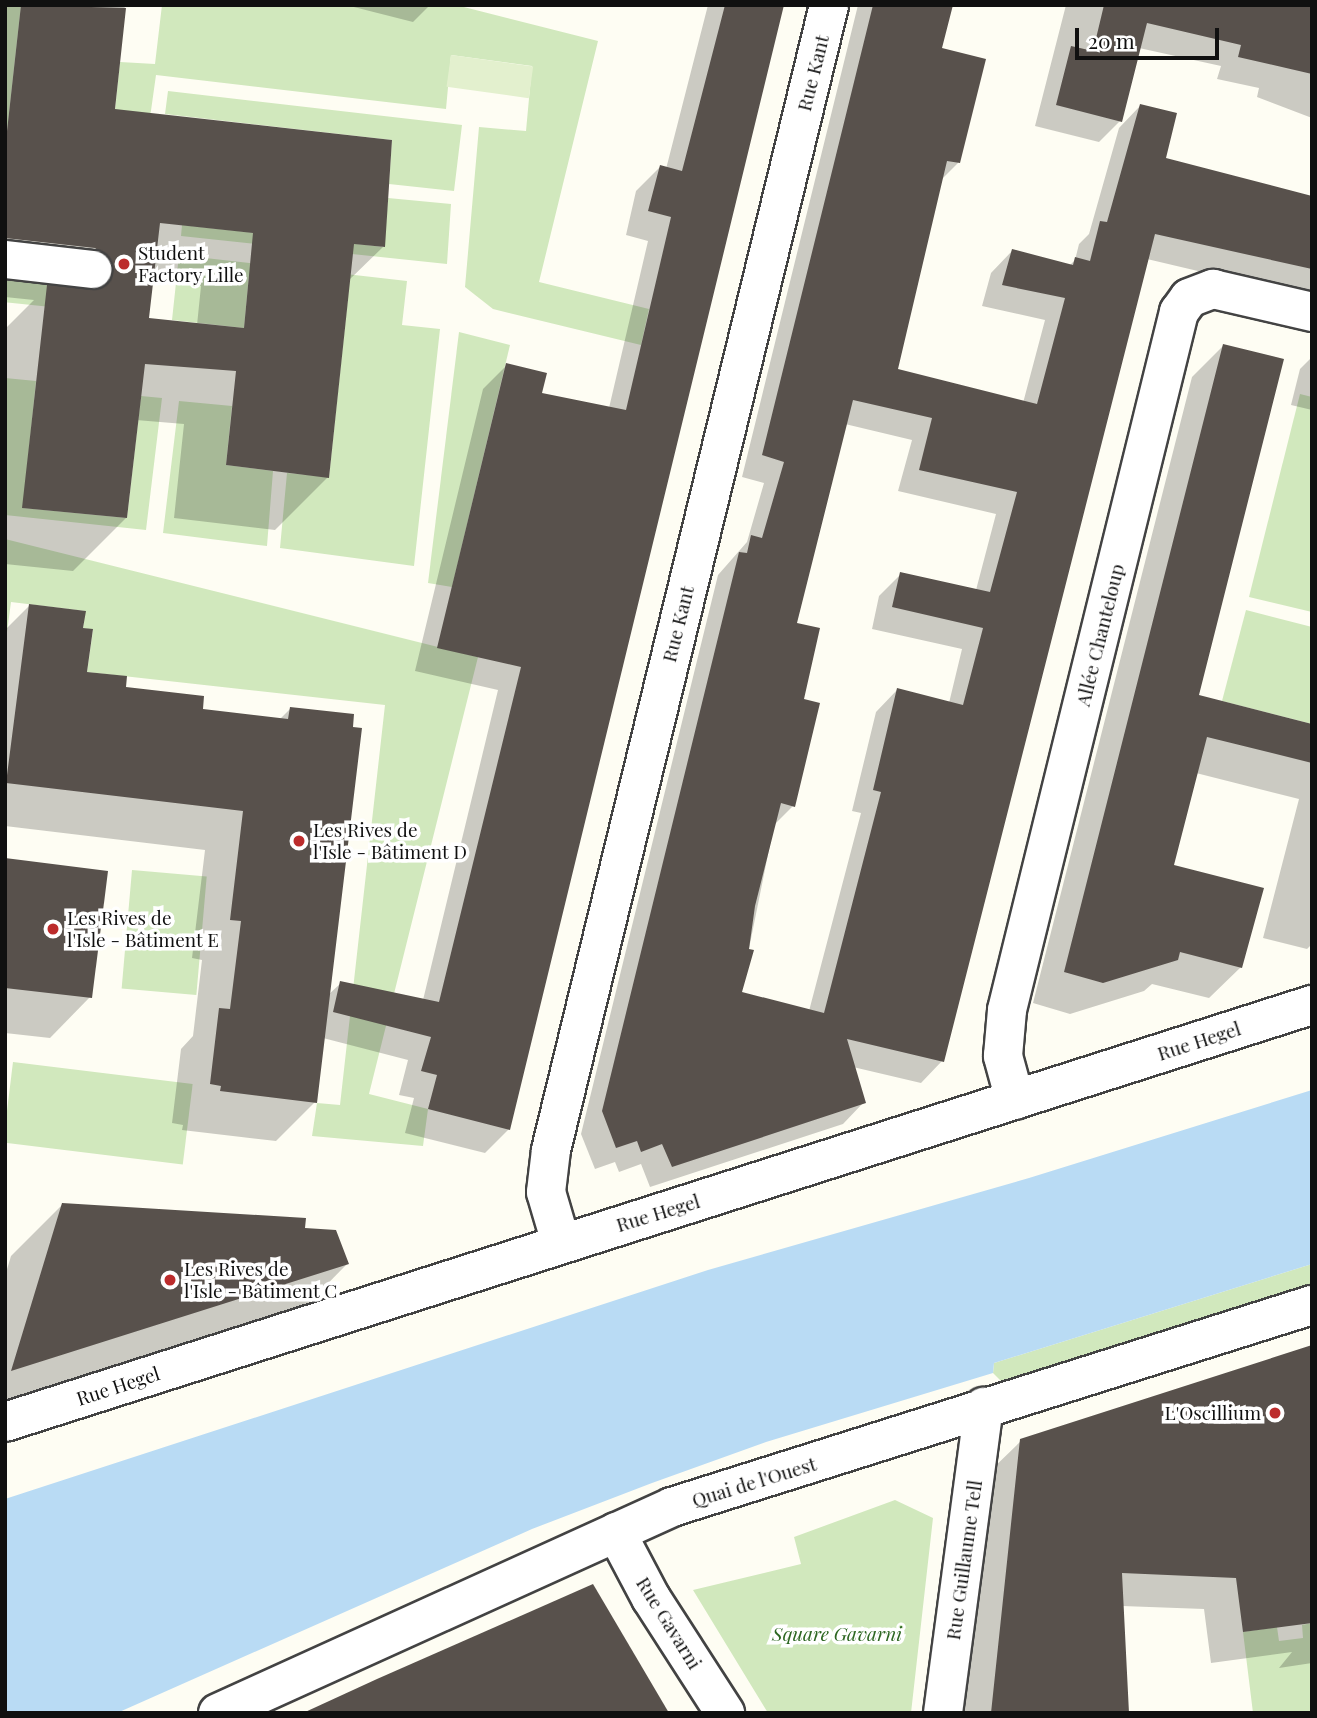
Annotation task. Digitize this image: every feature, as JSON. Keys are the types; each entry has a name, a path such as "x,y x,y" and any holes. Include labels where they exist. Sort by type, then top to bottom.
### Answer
{"street":[{"name":"Rue Kant","path":"561,1243 546,1192 551,1150 829,5"},
{"path":"5,259 92,269"},
{"name":"Allée Chanteloup","path":"1015,1100 1003,1056 1007,1010 1179,312 1189,298 1213,289 1312,313"},
{"name":"Rue Hegel","path":"5,1422 1312,1005"},
{"name":"Quai de l'Ouest","path":"218,1713 269,1702 672,1507 1312,1305"},
{"name":"Rue Guillaume Tell","path":"943,1713 984,1408"},
{"name":"Rue Gavarni","path":"616,1532 651,1598 724,1713"}],"green space":[{"path":"5,5 21,5 5,149"},
{"path":"162,5 456,5 598,41 539,282 649,309 641,345 493,309 465,287 479,127 526,131 532,66 451,55 446,109 156,75 148,132 113,129 120,62 155,64"},
{"path":"451,55 533,67 529,98 447,87"},
{"path":"168,91 462,125 454,191 389,184 392,140 165,114"},
{"path":"388,198 451,204 447,264 181,236 182,225 384,247"},
{"path":"179,255 407,281 402,325 440,329 414,566 280,548 287,473 329,477 349,287 249,275 244,328 172,320"},
{"path":"5,280 90,289 87,311 5,302"},
{"path":"459,332 510,345 452,587 428,583"},
{"path":"5,378 36,381 23,508 127,518 141,396 162,398 146,530 5,515"},
{"path":"1300,394 1312,397 1312,612 1249,597"},
{"path":"179,401 232,406 226,465 273,471 267,546 163,533"},
{"path":"5,539 478,657 369,1094 428,1109 423,1146 312,1136 317,1103 340,1105 385,705 87,672 93,630 83,628 85,611 11,602 5,647"},
{"path":"1246,610 1312,627 1312,724 1222,701"},
{"path":"132,870 207,877 196,995 122,989"},
{"path":"13,1062 193,1084 183,1164 5,1143"},
{"path":"1312,1264 1312,1292 1002,1382 993,1373 994,1363"},
{"name":"Square Gavarni","path":"895,1500 933,1518 911,1713 768,1713 693,1590 801,1564 794,1537"},
{"path":"1312,1623 1312,1713 1253,1713 1243,1632 1277,1627 1279,1641 1303,1638 1302,1625"}],"water":[{"path":"1312,1090 1312,1264 994,1363 993,1373 766,1442 652,1483 532,1529 117,1713 5,1713 5,1499 708,1270 1029,1178"}],"building":[{"name":"Student Factory Lille","path":"21,5 126,8 115,109 392,140 385,247 354,244 329,478 226,465 236,371 145,364 127,518 22,508 47,285 100,288 113,271 111,260 95,248 5,238 5,149","holes":["160,223 253,233 244,328 149,318"]},
{"path":"725,5 784,5 510,1130 428,1109 437,1075 421,1071 431,1037 333,1012 340,981 439,1002 521,667 437,648 506,363 547,373 542,393 626,410 671,217 648,211 660,165 682,171"},
{"path":"873,5 953,5 942,48 986,59 960,163 947,161 898,369 1037,404 1065,298 1002,285 1012,249 1073,265 1075,257 1090,261 1100,221 1107,222 1140,104 1177,113 1166,158 1312,196 1312,269 1155,234 944,1062 847,1039 866,1103 672,1167 662,1144 641,1152 637,1141 616,1148 602,1111 739,552 747,553 751,535 762,538 784,462 762,455","holes":["853,400 932,418 919,470 1017,492 990,592 900,572 892,607 983,628 963,705 897,688 873,790 881,792 824,1013 742,992 754,950 749,949 755,906 781,803 795,807 820,703 804,699 820,628 797,623"]},
{"path":"1104,5 1312,5 1312,74 1238,57 1241,45 1147,23 1122,122 1056,105 1071,46 1093,51"},
{"path":"1223,344 1284,359 1199,695 1312,724 1312,763 1207,737 1174,865 1264,888 1242,968 1180,952 1178,960 1103,983 1064,972"},
{"name":"Les Rives de l'Isle - Bâtiment D","path":"29,604 86,611 83,628 93,629 87,672 127,676 126,687 204,696 203,709 288,719 290,707 354,714 353,727 362,728 317,1103 220,1091 221,1086 210,1084 219,1008 230,1009 241,921 230,920 243,811 6,783"},
{"name":"Les Rives de l'Isle - Bâtiment E","path":"5,858 108,871 92,998 5,988"},
{"name":"Les Rives de l'Isle - Bâtiment C","path":"62,1203 306,1218 305,1228 336,1230 349,1264 11,1371"},
{"path":"1312,1345 1312,1623 1243,1632 1236,1578 1122,1573 1129,1713 991,1713 1020,1439"},
{"path":"593,1584 669,1713 303,1713 377,1679"}],"place":[{"name":"Student Factory Lille","path":"124,264"},
{"name":"Les Rives de l'Isle - Bâtiment D","path":"299,841"},
{"name":"Les Rives de l'Isle - Bâtiment E","path":"53,929"},
{"name":"Les Rives de l'Isle - Bâtiment C","path":"170,1280"},
{"name":"L'Oscillium","path":"1275,1413"}]}
